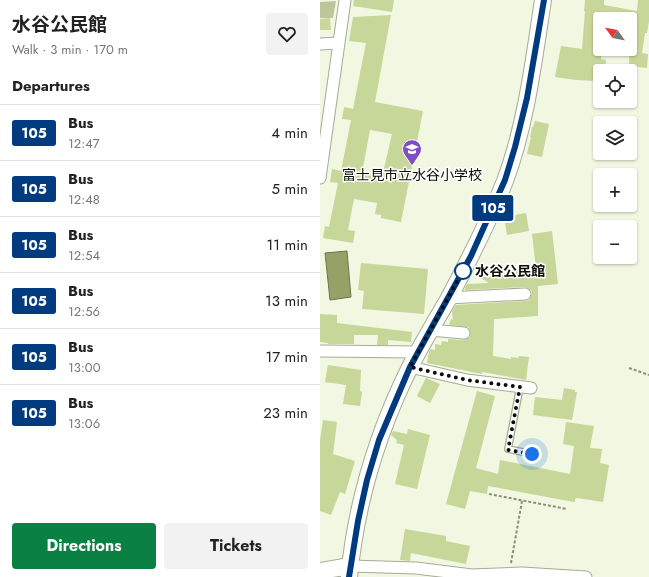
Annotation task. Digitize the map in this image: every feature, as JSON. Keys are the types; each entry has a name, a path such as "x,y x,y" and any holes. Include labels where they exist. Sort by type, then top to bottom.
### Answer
{"main road":[{"path":"320,572 349,572 367,480 379,440 410,367 477,244 505,180 527,98 544,0"}],"street":[{"path":"320,178 324,128 345,0"},
{"path":"320,44 338,43"},
{"path":"448,298 525,294"},
{"path":"430,330 464,333"},
{"path":"320,351 418,352"},
{"path":"410,367 467,380 531,388"},
{"path":"349,572 416,568 462,576 509,574 586,577"}],"lane":[{"path":"520,387 508,450 532,454"}],"path":[{"path":"629,368 649,375"},
{"path":"489,494 567,509"},
{"path":"509,574 522,501"}],"shaded area":[{"path":"336,1 333,18 320,18 320,2"},
{"path":"347,251 351,297 330,300 325,253"}],"building":[{"path":"354,0 394,0 392,12 353,6"},
{"path":"585,0 604,0 604,5 637,11 638,0 649,0 649,21 647,33 645,33 642,53 648,54 647,68 637,67 637,64 629,64 629,56 637,56 637,12 593,12 593,56 601,56 601,59 606,60 606,64 593,64 593,81 555,77 561,46 582,49"},
{"path":"391,15 375,102 423,111 401,222 381,218 381,215 375,214 377,203 354,199 348,230 355,231 353,243 323,238 325,226 329,227 338,183 330,182 332,169 341,171 351,120 342,119 344,107 353,109 366,43 349,41 353,17","holes":["370,130 392,134 382,177 362,173"]},
{"path":"330,18 331,30 320,30 320,19"},
{"path":"535,121 549,124 542,157 527,154 532,127"},
{"path":"526,213 529,231 507,235 504,217"},
{"path":"552,231 558,284 538,286 538,316 494,319 493,356 511,359 511,357 518,358 519,356 529,357 526,380 482,372 482,374 427,363 430,349 435,350 435,344 441,345 442,341 448,342 448,339 464,340 470,337 470,330 468,327 449,325 451,319 453,320 452,311 456,305 529,300 532,293 531,290 525,287 465,290 465,288 467,284 489,283 479,277 491,277 490,274 508,273 508,270 536,268 532,234"},
{"path":"361,263 428,269 424,314 362,309 364,291 358,290"},
{"path":"320,314 337,315 337,323 412,332 411,342 388,340 388,345 377,345 378,335 354,335 354,344 328,344 320,342"},
{"path":"328,365 361,370 360,391 362,392 360,406 343,404 346,385 325,382"},
{"path":"426,378 440,384 430,403 417,396"},
{"path":"564,388 575,390 575,392 577,392 572,420 533,415 535,397 562,400"},
{"path":"477,391 495,396 476,468 498,474 500,460 570,474 574,446 563,444 566,422 594,426 590,448 602,449 600,463 609,465 603,502 577,498 575,499 575,502 488,486 487,494 470,491 465,509 446,504"},
{"path":"323,420 337,422 333,454 355,461 345,494 340,492 331,515 320,511 320,440"},
{"path":"408,429 430,435 417,489 395,484 404,445 396,443 397,440 391,435 393,431 407,434"},
{"path":"405,529 446,536 446,541 470,546 466,564 411,553 410,561 400,560"}],"bus line":[{"name":"105","path":"349,577 358,521 367,480 379,440 410,367 471,256 505,180 527,98 544,0"}],"place":[{"name":"富士見市立水谷小学校","path":"412,166"},
{"name":"水谷公民館","path":"463,271"}],"route":[{"path":"463,271 465,267 410,367 467,380 520,387 508,450 532,454"}]}
